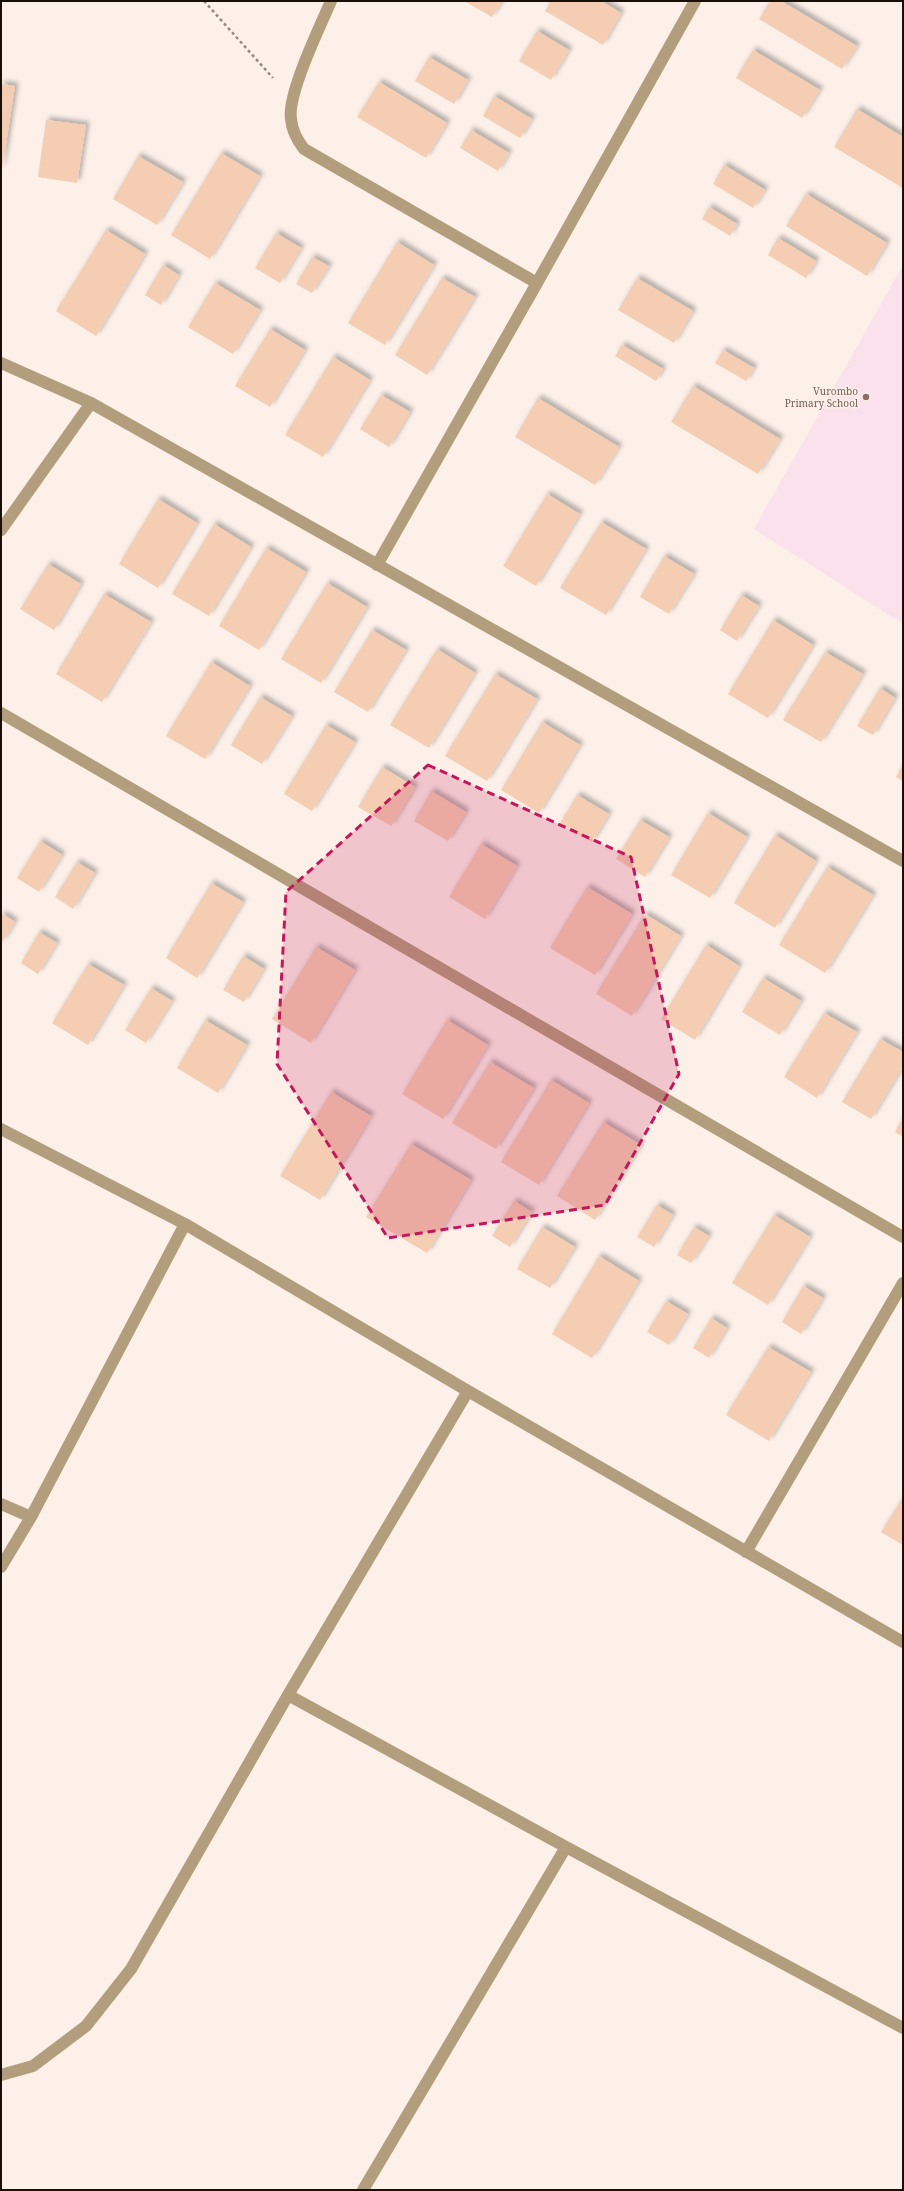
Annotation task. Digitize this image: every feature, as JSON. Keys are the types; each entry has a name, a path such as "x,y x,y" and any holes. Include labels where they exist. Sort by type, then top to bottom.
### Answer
{"street":[{"path":"331,1 291,98 290,118 294,136 304,149 537,283"},
{"path":"377,565 695,1"},
{"path":"1,363 91,403 903,861"},
{"path":"1,530 91,403"},
{"path":"1,713 903,1237"},
{"path":"1,1129 185,1224 468,1391 903,1642"},
{"path":"1,1567 31,1517 185,1224"},
{"path":"746,1552 903,1283"},
{"path":"1,2075 33,2066 86,2026 131,1969 288,1695 468,1391"},
{"path":"1,1504 31,1517"},
{"path":"288,1695 566,1848 903,2028"},
{"path":"363,2190 566,1848"}],"path":[{"path":"204,1 291,98"}],"highlighted area":[{"path":"428,765 631,857 679,1074 605,1205 388,1238 277,1064 286,892"}],"shaded area":[{"name":"Vurombo Primary School","path":"903,265 903,624 754,529"}],"building":[{"path":"464,1 502,1 492,17"},
{"path":"551,1 601,1 621,13 603,45 545,11"},
{"path":"770,1 781,1 857,46 842,69 759,19"},
{"path":"537,31 569,50 551,80 519,61"},
{"path":"753,50 820,90 802,118 736,78"},
{"path":"429,57 468,80 454,104 415,81"},
{"path":"379,82 447,123 426,158 357,117"},
{"path":"1,84 15,86 2,169 1,169"},
{"path":"494,96 532,119 520,138 483,116"},
{"path":"857,109 903,137 903,188 834,147"},
{"path":"46,120 86,125 77,183 38,177"},
{"path":"471,130 509,153 498,171 460,148"},
{"path":"221,153 260,176 210,259 171,235"},
{"path":"138,156 183,182 157,225 113,199"},
{"path":"724,165 765,190 753,208 713,184"},
{"path":"806,194 887,243 867,276 786,226"},
{"path":"709,207 737,224 730,236 702,219"},
{"path":"106,230 145,254 96,336 56,311"},
{"path":"276,233 301,248 280,283 255,268"},
{"path":"778,238 816,261 806,278 768,255"},
{"path":"397,242 434,265 385,345 348,323"},
{"path":"312,257 329,266 312,293 296,284"},
{"path":"163,265 179,275 161,305 145,295"},
{"path":"442,278 475,297 427,375 395,355"},
{"path":"637,278 693,311 674,343 618,310"},
{"path":"215,283 260,310 233,354 188,327"},
{"path":"270,329 305,350 270,407 235,386"},
{"path":"622,345 663,369 656,381 615,356"},
{"path":"723,350 754,368 746,381 715,363"},
{"path":"333,357 370,380 323,457 285,435"},
{"path":"693,386 780,439 758,474 671,422"},
{"path":"381,395 410,412 389,447 360,429"},
{"path":"538,398 619,447 595,485 515,437"},
{"path":"547,494 580,514 536,586 503,566"},
{"path":"158,499 197,523 158,588 119,564"},
{"path":"601,522 646,549 606,615 560,588"},
{"path":"214,524 251,547 209,616 172,594"},
{"path":"266,548 306,572 259,650 219,626"},
{"path":"664,556 694,574 669,614 640,597"},
{"path":"48,564 81,584 54,630 20,609"},
{"path":"327,583 367,607 321,683 281,659"},
{"path":"104,594 151,622 102,702 56,674"},
{"path":"741,595 759,606 737,641 720,630"},
{"path":"773,620 813,645 768,718 728,694"},
{"path":"372,630 406,650 368,712 334,692"},
{"path":"437,649 475,673 429,748 390,725"},
{"path":"825,652 863,674 821,742 783,720"},
{"path":"211,662 250,686 205,759 166,736"},
{"path":"495,674 537,699 487,781 445,756"},
{"path":"880,688 895,698 873,735 857,726"},
{"path":"260,697 292,716 262,764 231,745"},
{"path":"542,722 580,745 539,813 501,790"},
{"path":"326,725 355,742 312,811 284,794"},
{"path":"903,765 903,781 896,777"},
{"path":"382,767 415,787 391,826 358,807"},
{"path":"431,791 466,812 448,841 414,821"},
{"path":"577,795 609,814 592,842 560,823"},
{"path":"708,813 747,837 710,898 671,875"},
{"path":"640,820 669,837 645,877 616,859"},
{"path":"775,835 816,861 775,928 734,903"},
{"path":"40,841 62,855 39,892 17,878"},
{"path":"481,844 517,866 485,919 449,897"},
{"path":"77,862 95,873 73,909 55,897"},
{"path":"827,867 873,895 825,973 779,945"},
{"path":"211,883 243,902 197,978 166,958"},
{"path":"587,887 632,914 595,975 550,948"},
{"path":"1,913 15,922 1,944"},
{"path":"645,914 681,936 632,1016 596,994"},
{"path":"39,932 57,943 38,974 21,963"},
{"path":"706,945 739,966 695,1040 661,1019"},
{"path":"316,947 355,970 311,1043 272,1019"},
{"path":"243,956 264,969 244,1002 223,990"},
{"path":"88,964 124,985 88,1045 52,1023"},
{"path":"763,978 801,1001 780,1035 742,1012"},
{"path":"151,988 172,1001 146,1043 125,1030"},
{"path":"824,1013 857,1032 817,1098 784,1077"},
{"path":"205,1020 247,1045 218,1093 177,1068"},
{"path":"447,1020 488,1045 443,1119 402,1094"},
{"path":"880,1039 903,1052 903,1066 871,1119 842,1102"},
{"path":"490,1062 534,1088 496,1149 452,1123"},
{"path":"551,1080 589,1103 539,1185 501,1162"},
{"path":"331,1092 371,1116 320,1200 280,1176"},
{"path":"903,1118 903,1137 895,1132"},
{"path":"603,1122 641,1145 595,1220 557,1196"},
{"path":"411,1144 471,1180 427,1253 366,1217"},
{"path":"514,1201 532,1212 510,1247 492,1236"},
{"path":"657,1205 673,1215 654,1247 637,1237"},
{"path":"774,1215 810,1237 768,1305 732,1283"},
{"path":"542,1227 575,1247 550,1288 517,1269"},
{"path":"694,1227 709,1236 691,1263 677,1255"},
{"path":"599,1256 639,1281 592,1358 552,1334"},
{"path":"803,1286 823,1298 801,1334 782,1322"},
{"path":"666,1301 688,1314 669,1345 647,1332"},
{"path":"711,1318 727,1328 709,1358 693,1348"},
{"path":"768,1347 811,1372 769,1441 726,1415"},
{"path":"903,1497 903,1545 881,1532"}],"place":[{"name":"Vurombo Primary School","path":"866,397"}]}
